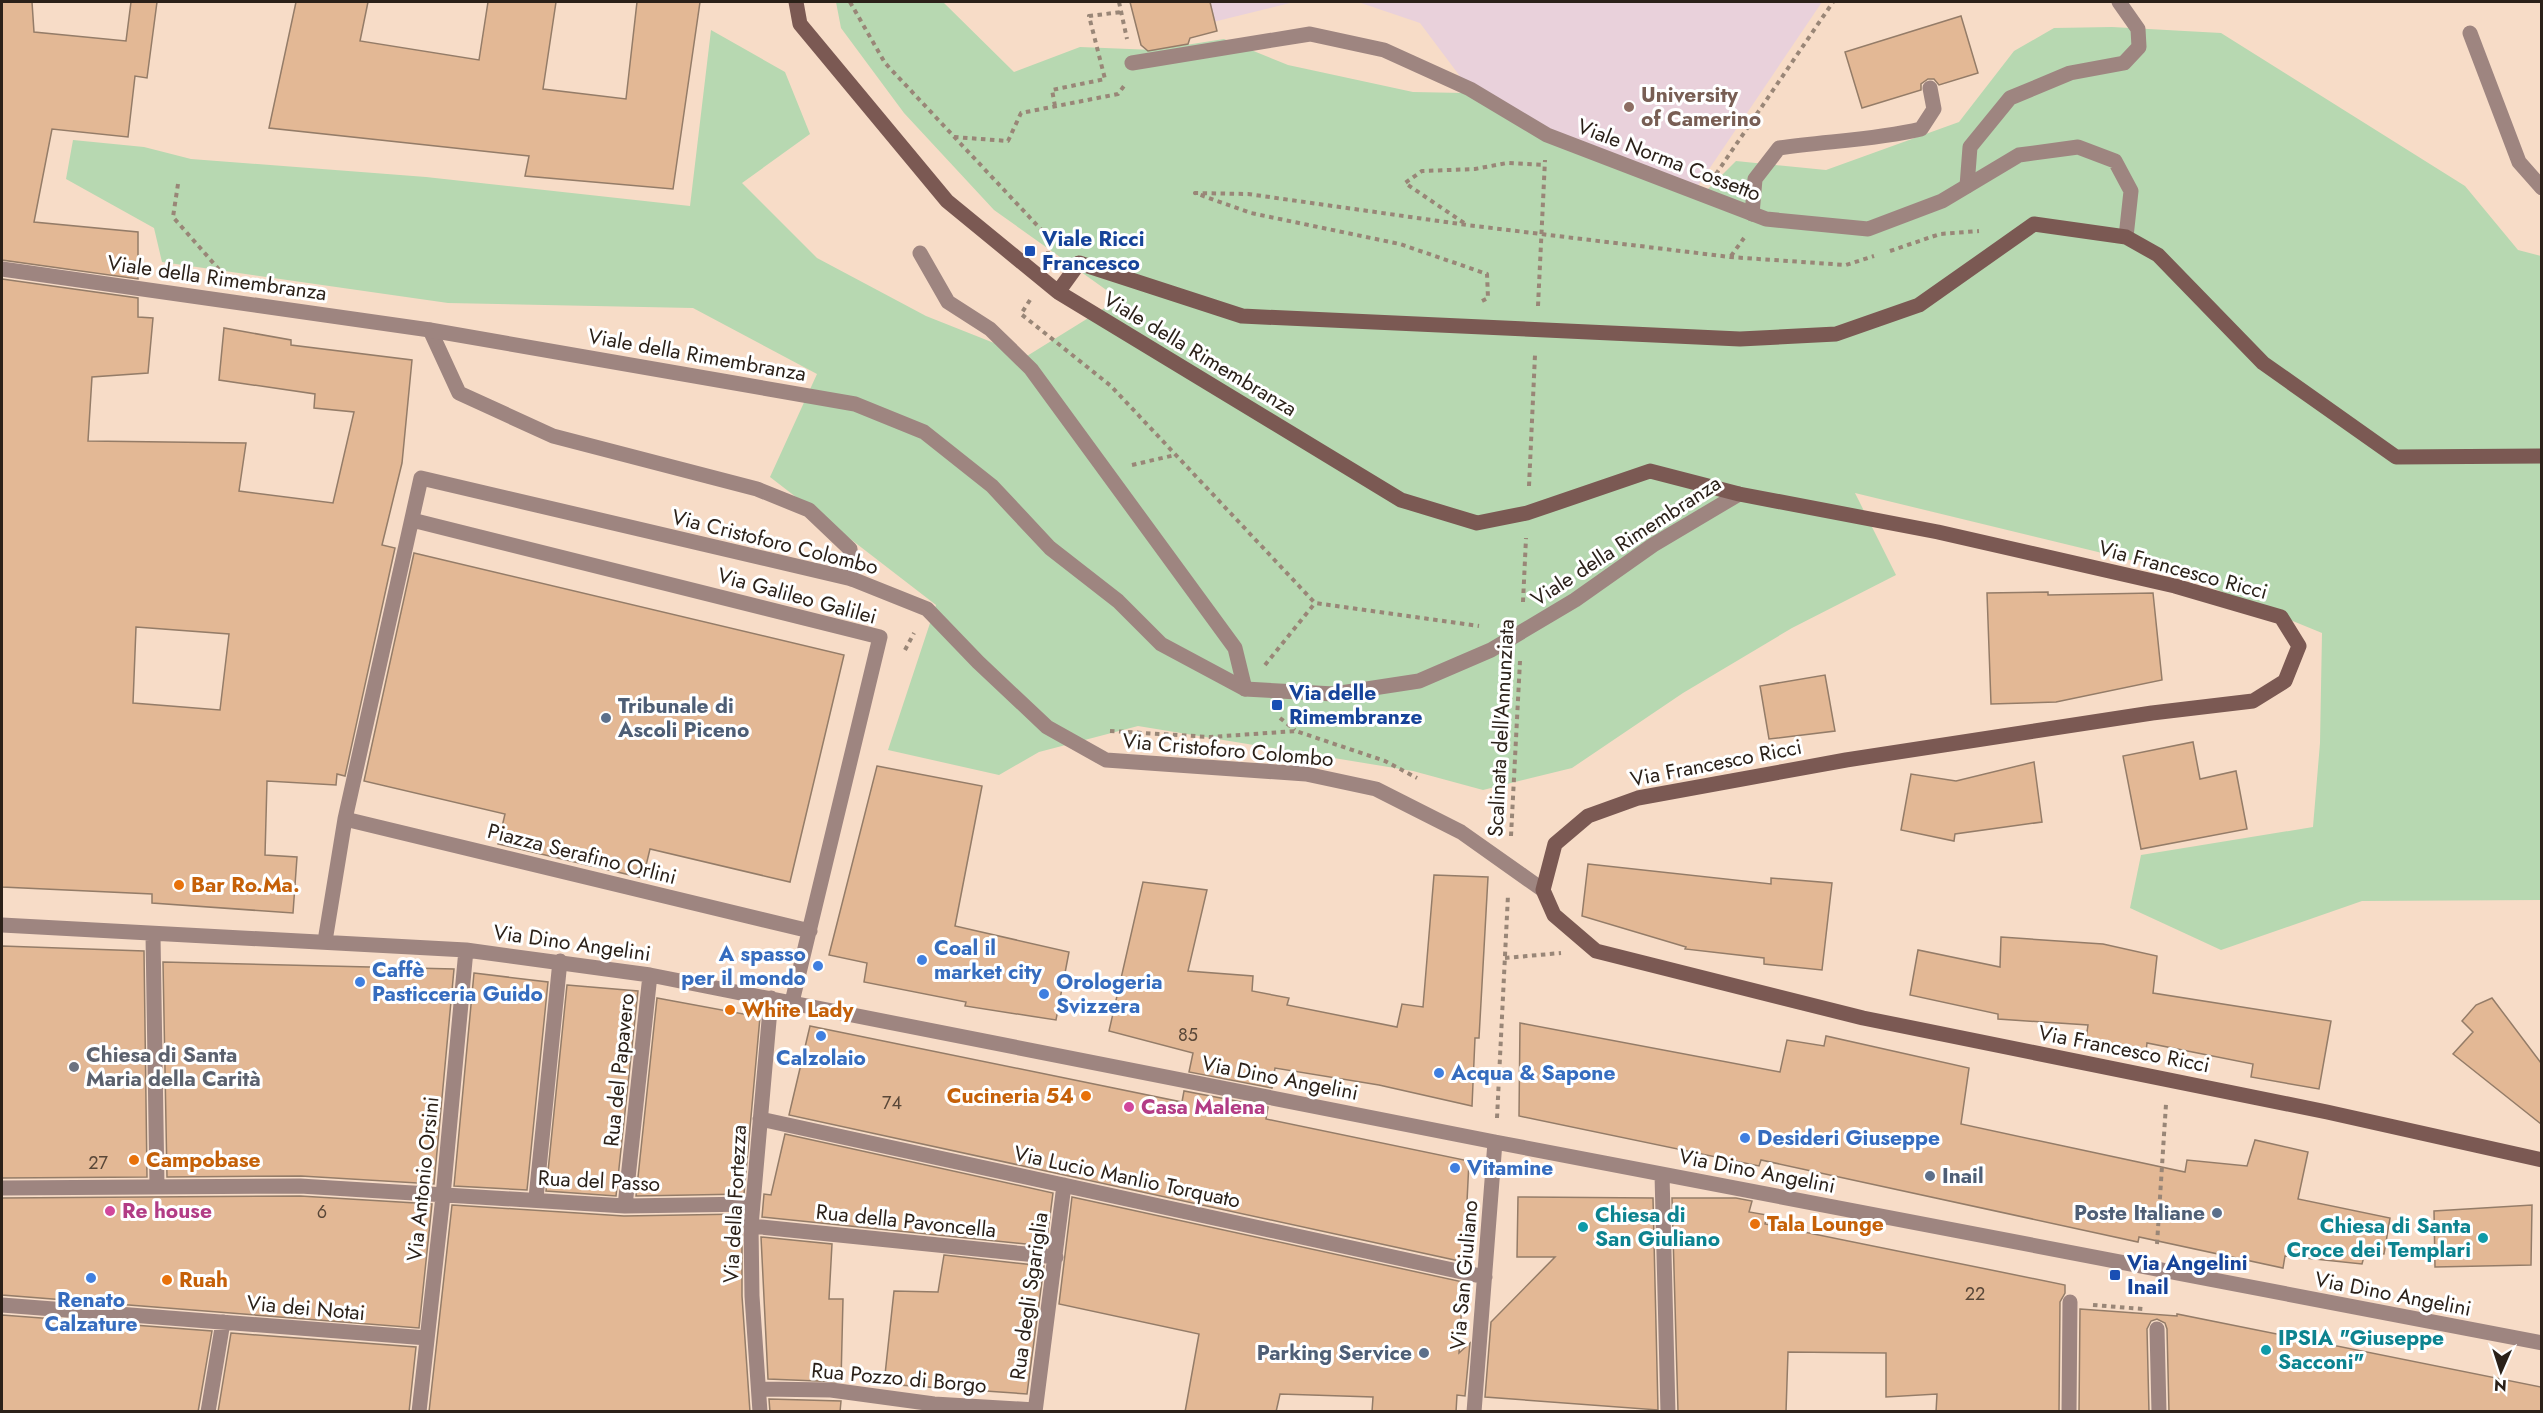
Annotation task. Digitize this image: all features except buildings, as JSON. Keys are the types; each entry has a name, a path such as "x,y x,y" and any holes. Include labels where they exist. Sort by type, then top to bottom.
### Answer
{"street":[{"path":"796,2 800,24 946,201 1058,292"},
{"path":"1967,186 1970,147 2010,98 2070,73 2124,63 2139,47 2138,29 2119,2"},
{"path":"2470,33 2519,162 2541,188"},
{"name":"Viale Norma Cossetto","path":"1132,63 1310,34 1384,50 1470,89 1546,135 1752,214 1766,219 1868,229 1942,201 2019,155 2078,147 2115,161 2131,191 2126,237"},
{"path":"1752,214 1755,179 1779,148 1843,139 1885,138 1922,129 1934,109 1930,87"},
{"name":"Viale della Rimembranza","path":"1739,494 1650,471 1527,513 1477,523 1401,500 1058,292 1080,263 1242,316 1445,323 1740,339 1836,334 1919,305 2034,224 2126,237"},
{"path":"2126,237 2158,255 2263,363 2396,457 2541,456"},
{"path":"920,253 948,302 990,329 1031,369 1235,648 1245,689"},
{"name":"Viale della Rimembranza","path":"2,269 430,330 855,404 924,432 992,486 1050,548 1118,601 1161,644 1245,689 1334,694 1419,681 1491,650 1575,600 1653,545 1739,494"},
{"path":"430,330 459,393 553,436 757,489 809,510 850,549 852,579"},
{"name":"Via Cristoforo Colombo","path":"412,520 421,478 852,579 927,609 978,662 1047,727 1106,760 1306,774 1376,789 1461,832 1543,890"},
{"name":"Via Francesco Ricci","path":"1739,494 1938,532 2175,586 2281,617 2299,646 2285,681 2253,701 2152,713 1846,760 1638,798 1588,816 1555,844 1543,890 1554,915 1596,951 1863,1018 2541,1160"},
{"path":"325,941 345,819 412,520"},
{"name":"Via Galileo Galilei","path":"412,520 880,637 792,1002"},
{"name":"Piazza Serafino Orlini","path":"345,819 810,931"},
{"name":"Via Dino Angelini","path":"2,925 153,935 325,941 466,950 650,975 1496,1143 2541,1343"},
{"path":"153,935 157,1186"},
{"name":"Via Antonio Orsini","path":"419,1412 443,1196 466,950"},
{"path":"536,1198 560,961"},
{"name":"Rua del Papavero","path":"625,1206 650,975"},
{"name":"Via della Fortezza","path":"760,1412 752,1296 751,1226 771,998"},
{"name":"Via Lucio Manlio Torquato","path":"760,1119 1485,1277"},
{"name":"Via San Giuliano","path":"1474,1412 1496,1143"},
{"path":"1662,1174 1668,1412"},
{"name":"Rua degli Sgariglia","path":"1035,1411 1064,1185"},
{"name":"Rua del Passo","path":"2,1188 300,1186 443,1196 536,1198 625,1206 752,1204"},
{"name":"Rua della Pavoncella","path":"751,1226 1056,1257"},
{"path":"2069,1412 2070,1302"},
{"name":"Via dei Notai","path":"2,1305 427,1338"},
{"path":"208,1412 223,1322"},
{"path":"2157,1329 2159,1412"},
{"name":"Rua Pozzo di Borgo","path":"759,1389 831,1390 934,1404 1035,1411"}],"path":[{"path":"850,2 885,63 1050,239 1044,280 1021,314 1111,386 1315,603 1521,632"},
{"path":"1119,2 1132,63"},
{"path":"1702,195 1833,2"},
{"path":"1055,106 1052,90 1105,80 1089,16 1122,12"},
{"path":"954,137 1008,141 1021,112 1118,94"},
{"name":"Scalinata dell'Annunziata","path":"1496,1143 1546,135"},
{"path":"1467,225 1405,183 1422,171 1475,169 1507,163 1545,165"},
{"path":"178,184 173,218 225,276"},
{"path":"1445,323 1488,298 1487,274 1400,244 1251,213 1195,193 1248,194 1467,225 1730,257 1846,265 1877,255"},
{"path":"1888,251 1940,234 1984,231"},
{"path":"1129,465 1176,454"},
{"path":"1245,689 1315,603"},
{"path":"1106,731 1210,736 1264,733"},
{"path":"1505,958 1596,951"},
{"path":"2154,1269 2167,1080"},
{"path":"2070,1302 2150,1310 2157,1329"}],"shaded area":[{"path":"1130,2 1294,2 1140,40"},
{"name":"University of Camerino","path":"1358,2 1822,2 1697,187 1549,132 1465,83 1420,23"}],"green space":[{"path":"836,2 943,2 1014,72 1080,47 1154,50 1224,39 1288,65 1413,92 1464,93 1702,195 1736,161 1826,170 1959,122 2014,51 2054,28 2112,27 2221,33 2465,186 2518,250 2541,256 2541,900 2362,901 2221,950 2130,908 2141,855 2313,827 2320,743 2322,633 2164,568 1855,493 1896,575 1792,628 1683,693 1572,768 1483,790 1413,771 1138,726 1039,752 999,775 888,750 936,605 770,477 817,374 693,308 448,303 162,262 154,228 66,179 73,140 144,147 191,159 426,177 690,206 711,30 785,72 810,134 742,183 817,258 926,316 1027,356 1119,299 994,210 904,113 841,28"}],"place":[{"name":"University of Camerino","path":"1629,107"},
{"name":"Viale Ricci Francesco","path":"1030,251"},
{"name":"Via delle Rimembranze","path":"1277,705"},
{"name":"Tribunale di Ascoli Piceno","path":"606,718"},
{"name":"Bar Ro.Ma.","path":"179,885"},
{"name":"Coal il market city","path":"922,960"},
{"name":"A spasso per il mondo","path":"818,966"},
{"name":"Caffè Pasticceria Guido","path":"360,982"},
{"name":"Orologeria Svizzera","path":"1044,994"},
{"name":"White Lady","path":"730,1010"},
{"name":"Calzolaio","path":"821,1036"},
{"name":"Chiesa di Santa Maria della Carità","path":"74,1067"},
{"name":"Acqua & Sapone","path":"1439,1073"},
{"name":"Cucineria 54","path":"1086,1096"},
{"name":"Casa Malena","path":"1129,1107"},
{"name":"Desideri Giuseppe","path":"1745,1138"},
{"name":"Campobase","path":"134,1160"},
{"name":"Vitamine","path":"1455,1168"},
{"name":"Inail","path":"1930,1176"},
{"name":"Re house","path":"110,1211"},
{"name":"Poste Italiane","path":"2217,1213"},
{"name":"Tala Lounge","path":"1755,1224"},
{"name":"Chiesa di San Giuliano","path":"1583,1227"},
{"name":"Chiesa di Santa Croce dei Templari","path":"2483,1238"},
{"name":"Via Angelini Inail","path":"2115,1275"},
{"name":"Renato Calzature","path":"91,1278"},
{"name":"Ruah","path":"167,1280"},
{"name":"IPSIA \"Giuseppe Sacconi\"","path":"2266,1350"},
{"name":"Parking Service","path":"1424,1353"}]}
